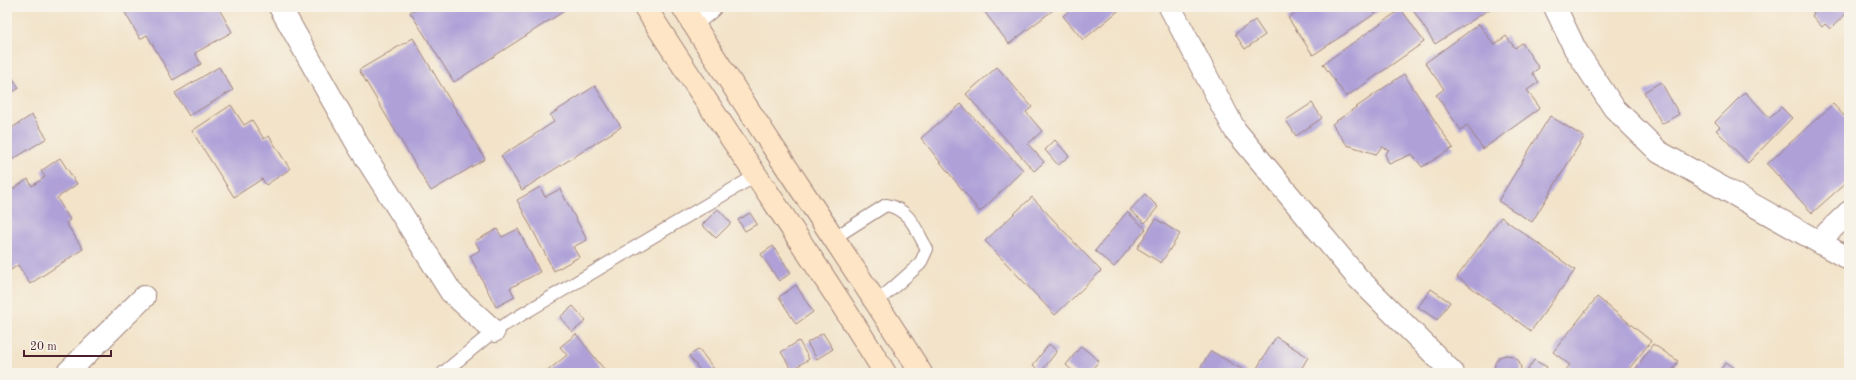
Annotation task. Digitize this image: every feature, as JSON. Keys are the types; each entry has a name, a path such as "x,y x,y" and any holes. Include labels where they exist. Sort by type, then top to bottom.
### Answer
{"street":[{"path":"280,7 358,145 451,292 494,331"},
{"path":"645,7 755,176 851,318 885,373"},
{"path":"710,7 688,14 747,109 877,302 920,373"},
{"path":"1170,7 1235,130 1357,277 1453,373"},
{"path":"1555,7 1574,49 1614,108 1659,152 1849,259"},
{"path":"1819,241 1849,212"},
{"path":"67,373 144,297"}],"lane":[{"path":"443,373 494,331 755,176"},
{"path":"834,238 886,205 895,207 905,212 928,249 920,264 877,302"}],"building":[{"path":"127,7 218,7 232,32 195,53 201,64 173,80 147,35 140,39 123,9"},
{"path":"418,7 561,7 564,11 454,82 410,12"},
{"path":"981,7 1057,7 1009,44"},
{"path":"1074,7 1123,7 1083,40 1063,16"},
{"path":"1304,7 1385,7 1313,55 1288,18"},
{"path":"1411,7 1493,7 1435,44"},
{"path":"1808,7 1849,7 1849,11 1830,29 1825,24 1822,27 1812,16 1814,13"},
{"path":"1401,9 1424,42 1346,97 1323,64"},
{"path":"1255,20 1265,35 1245,49 1235,34"},
{"path":"1479,24 1494,45 1506,36 1515,48 1522,43 1539,68 1532,73 1539,82 1527,90 1540,108 1483,149 1467,125 1461,130 1436,95 1444,89 1425,63"},
{"path":"413,38 485,159 431,191 359,70"},
{"path":"219,67 233,90 189,116 175,93"},
{"path":"997,67 1032,107 1026,112 1042,131 1028,144 1044,162 1034,171 966,94"},
{"path":"7,69 19,88 7,96"},
{"path":"1404,74 1453,148 1422,167 1412,154 1389,164 1385,154 1389,150 1382,147 1376,154 1347,145 1332,124"},
{"path":"1661,82 1679,114 1662,124 1644,92"},
{"path":"595,86 621,127 522,190 501,156 554,122 550,115"},
{"path":"1745,92 1770,118 1781,107 1792,118 1748,163 1716,130 1720,127 1715,122"},
{"path":"1312,103 1322,118 1296,136 1286,120"},
{"path":"961,104 1023,170 980,212 921,138"},
{"path":"1833,104 1849,121 1849,180 1812,213 1767,164"},
{"path":"231,105 244,125 252,120 264,139 269,136 290,169 266,185 262,179 234,197 192,131"},
{"path":"32,115 47,138 7,163 7,131"},
{"path":"1550,116 1584,137 1532,222 1498,201"},
{"path":"1055,140 1069,156 1058,165 1045,150"},
{"path":"60,158 77,184 57,198 70,220 66,223 83,249 30,284 18,265 11,270 7,264 7,193 28,179 32,186 45,177 41,171"},
{"path":"540,187 545,197 560,189 587,240 573,247 579,257 554,271 517,200"},
{"path":"1145,194 1158,207 1145,223 1130,210"},
{"path":"1032,197 1101,271 1055,315 985,241"},
{"path":"718,209 731,223 716,238 702,225"},
{"path":"1127,212 1146,229 1114,267 1095,251"},
{"path":"750,213 757,224 745,231 738,220"},
{"path":"1501,217 1575,270 1531,331 1457,277"},
{"path":"1156,219 1180,234 1161,263 1137,248"},
{"path":"497,229 502,237 518,229 540,272 510,288 515,297 496,307 470,256 480,250 475,241"},
{"path":"773,246 791,273 779,281 761,254"},
{"path":"796,285 813,312 796,324 779,297"},
{"path":"1431,289 1450,302 1437,320 1418,307"},
{"path":"1597,297 1651,341 1626,373 1563,373 1570,365 1553,352"},
{"path":"573,306 586,321 572,332 560,317"},
{"path":"823,333 833,349 817,359 807,343"},
{"path":"576,334 607,373 545,373 567,355 560,347"},
{"path":"1276,337 1308,357 1299,373 1254,373"},
{"path":"799,341 809,359 792,370 781,352"},
{"path":"1049,344 1057,351 1041,372 1033,365"},
{"path":"1653,344 1678,361 1671,373 1639,373 1635,370"},
{"path":"1081,346 1099,361 1089,373 1075,373 1066,365"},
{"path":"699,349 717,373 702,373 689,356"},
{"path":"1211,351 1248,373 1197,373"},
{"path":"1506,355 1513,356 1519,361 1521,368 1520,373 1494,373 1495,363 1499,357"},
{"path":"1534,360 1547,367 1543,373 1530,373 1527,371"},
{"path":"1726,362 1739,371 1737,373 1718,373"}]}
